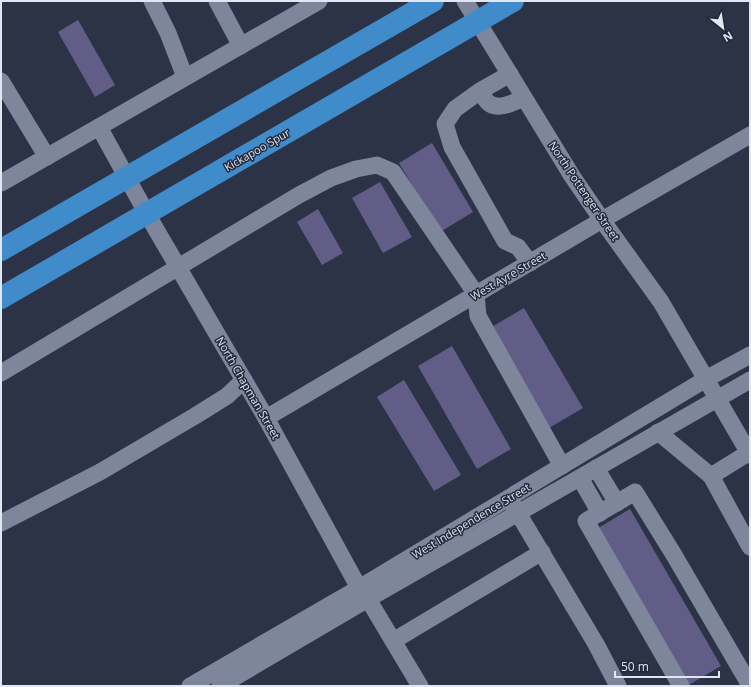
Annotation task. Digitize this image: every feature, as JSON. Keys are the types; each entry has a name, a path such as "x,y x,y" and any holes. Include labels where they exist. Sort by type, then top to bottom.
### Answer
{"main road":[{"path":"1,250 433,1"},
{"name":"Kickapoo Spur","path":"1,298 513,1"}],"street":[{"path":"152,1 168,33 185,77"},
{"path":"217,1 241,46"},
{"path":"1,183 319,1"},
{"name":"North Pottenger Street","path":"465,1 572,176 661,302 750,454"},
{"path":"510,74 480,91 455,109 445,124 452,147 505,241 518,247 530,262"},
{"path":"1,81 47,157"},
{"path":"480,91 489,104 496,106 506,105 524,98"},
{"name":"North Chapman Street","path":"99,127 147,214 266,418 364,594 420,686"},
{"name":"West Ayre Street","path":"266,418 530,262 750,135"},
{"path":"1,373 299,195 331,178 356,169 377,165 393,172 476,294 478,316 562,466"},
{"name":"West Independence Street","path":"364,594 510,498 706,379 750,355"},
{"path":"1,524 100,472 188,420 227,396 244,380"},
{"name":"West Independence Street","path":"190,686 213,683 364,594 518,513 750,380"},
{"path":"658,432 711,476 750,547"},
{"path":"711,476 750,454"},
{"path":"596,468 617,503"},
{"path":"580,478 600,513"},
{"path":"681,686 586,521 635,492 674,555 746,683"},
{"path":"510,498 596,644 618,686"},
{"path":"393,641 542,552"}],"building":[{"path":"78,20 115,85 95,97 58,32"},
{"path":"432,143 473,212 440,232 399,163"},
{"path":"380,182 412,237 383,253 352,198"},
{"path":"318,209 343,253 322,265 297,222"},
{"path":"524,308 583,408 549,428 490,328"},
{"path":"452,346 511,449 477,469 418,366"},
{"path":"404,380 461,475 434,491 377,397"},
{"path":"630,509 721,666 687,686 595,530"}]}
